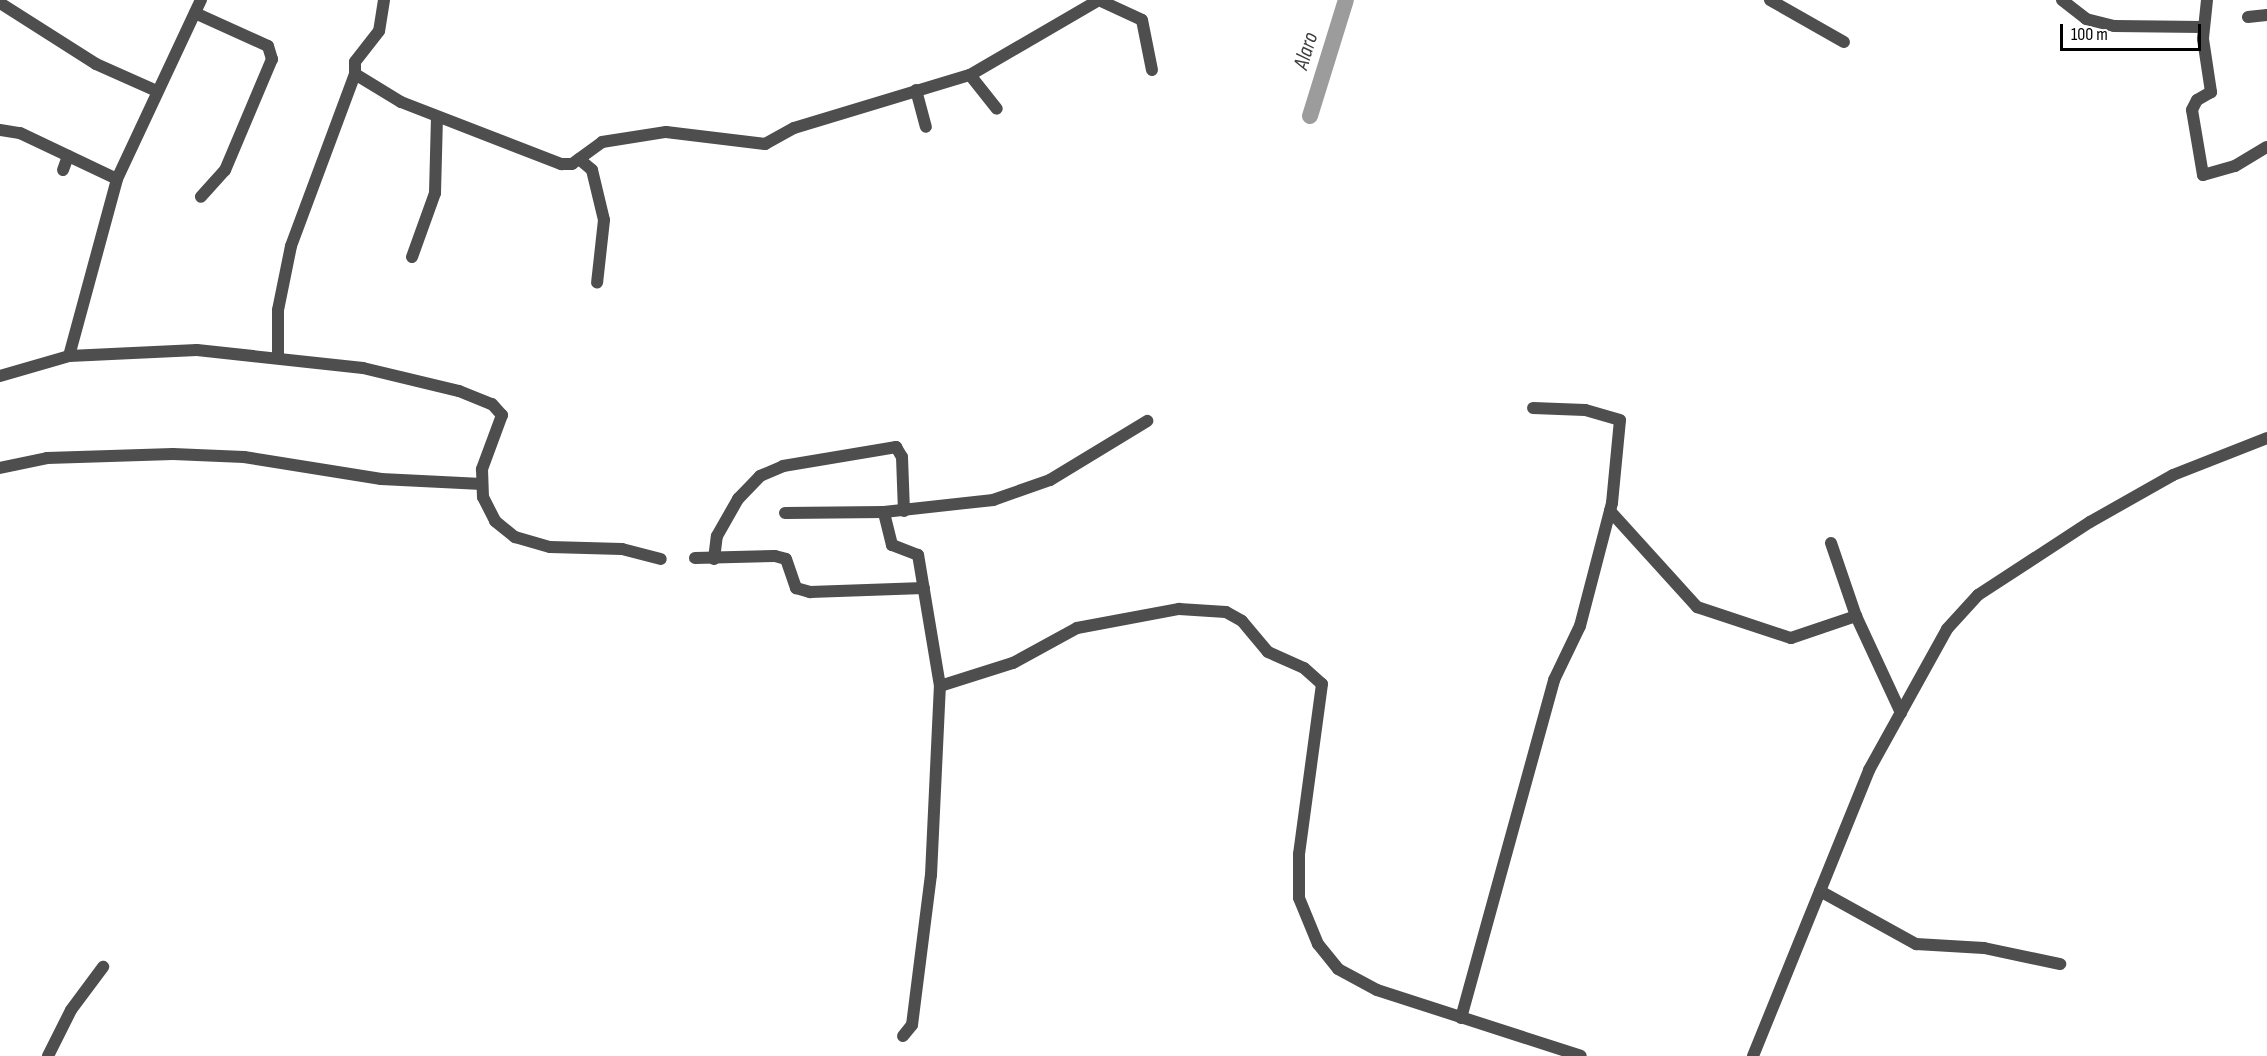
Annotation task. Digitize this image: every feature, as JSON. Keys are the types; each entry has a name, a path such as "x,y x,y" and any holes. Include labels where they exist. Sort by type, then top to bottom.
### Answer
{"street":[{"path":"69,356 117,179 201,0"},
{"path":"279,356 278,310 291,246 355,74 355,62 379,31 384,0"},
{"path":"355,74 437,118 561,164 579,159 602,142 666,132 765,144 794,128 970,75 1100,0 1142,20 1152,70"},
{"path":"1770,0 1844,42"},
{"path":"2062,0 2086,19 2114,26 2202,27"},
{"path":"2207,0 2202,27 2212,86 2192,110 2203,175 2235,166 2267,147"},
{"path":"0,3 96,64 158,91"},
{"path":"195,13 268,46 272,59 225,170 201,197"},
{"path":"2248,17 2267,15"},
{"path":"970,75 997,109"},
{"path":"916,90 927,128"},
{"path":"412,257 435,193 437,118"},
{"path":"0,130 68,156 117,179"},
{"path":"63,170 68,156"},
{"path":"579,159 592,170 604,220 597,283"},
{"path":"0,376 69,356 129,350 279,356 418,380 492,404 503,423 485,461 482,484 495,521 515,537 550,547 622,549 661,559"},
{"path":"1461,1018 1554,680 1580,626 1610,511 1620,420 1585,410 1533,408"},
{"path":"785,513 904,511 993,500 1050,480 1147,421"},
{"path":"1753,1056 1869,770 1947,629 1978,595 2147,489 2267,438"},
{"path":"714,559 717,536 738,499 760,476 783,466 896,447 902,457 904,511"},
{"path":"0,468 47,458 172,454 244,457 381,479 482,484"},
{"path":"1610,511 1697,607 1791,638 1856,616"},
{"path":"884,512 892,546 918,555 940,686 932,875 912,1025 903,1036"},
{"path":"1831,543 1856,616 1901,713"},
{"path":"695,558 786,559 796,588 810,592 924,588"},
{"path":"940,686 1013,663 1077,628 1179,609 1226,612 1242,621 1268,652 1304,668 1322,684 1299,865 1299,898 1318,944 1338,969 1377,990 1581,1056"},
{"path":"1820,891 1916,944 1984,948 2060,964"},
{"path":"48,1056 71,1010 103,967"}],"waterway":[{"name":"Alaro","path":"1310,116 1346,0"}]}
